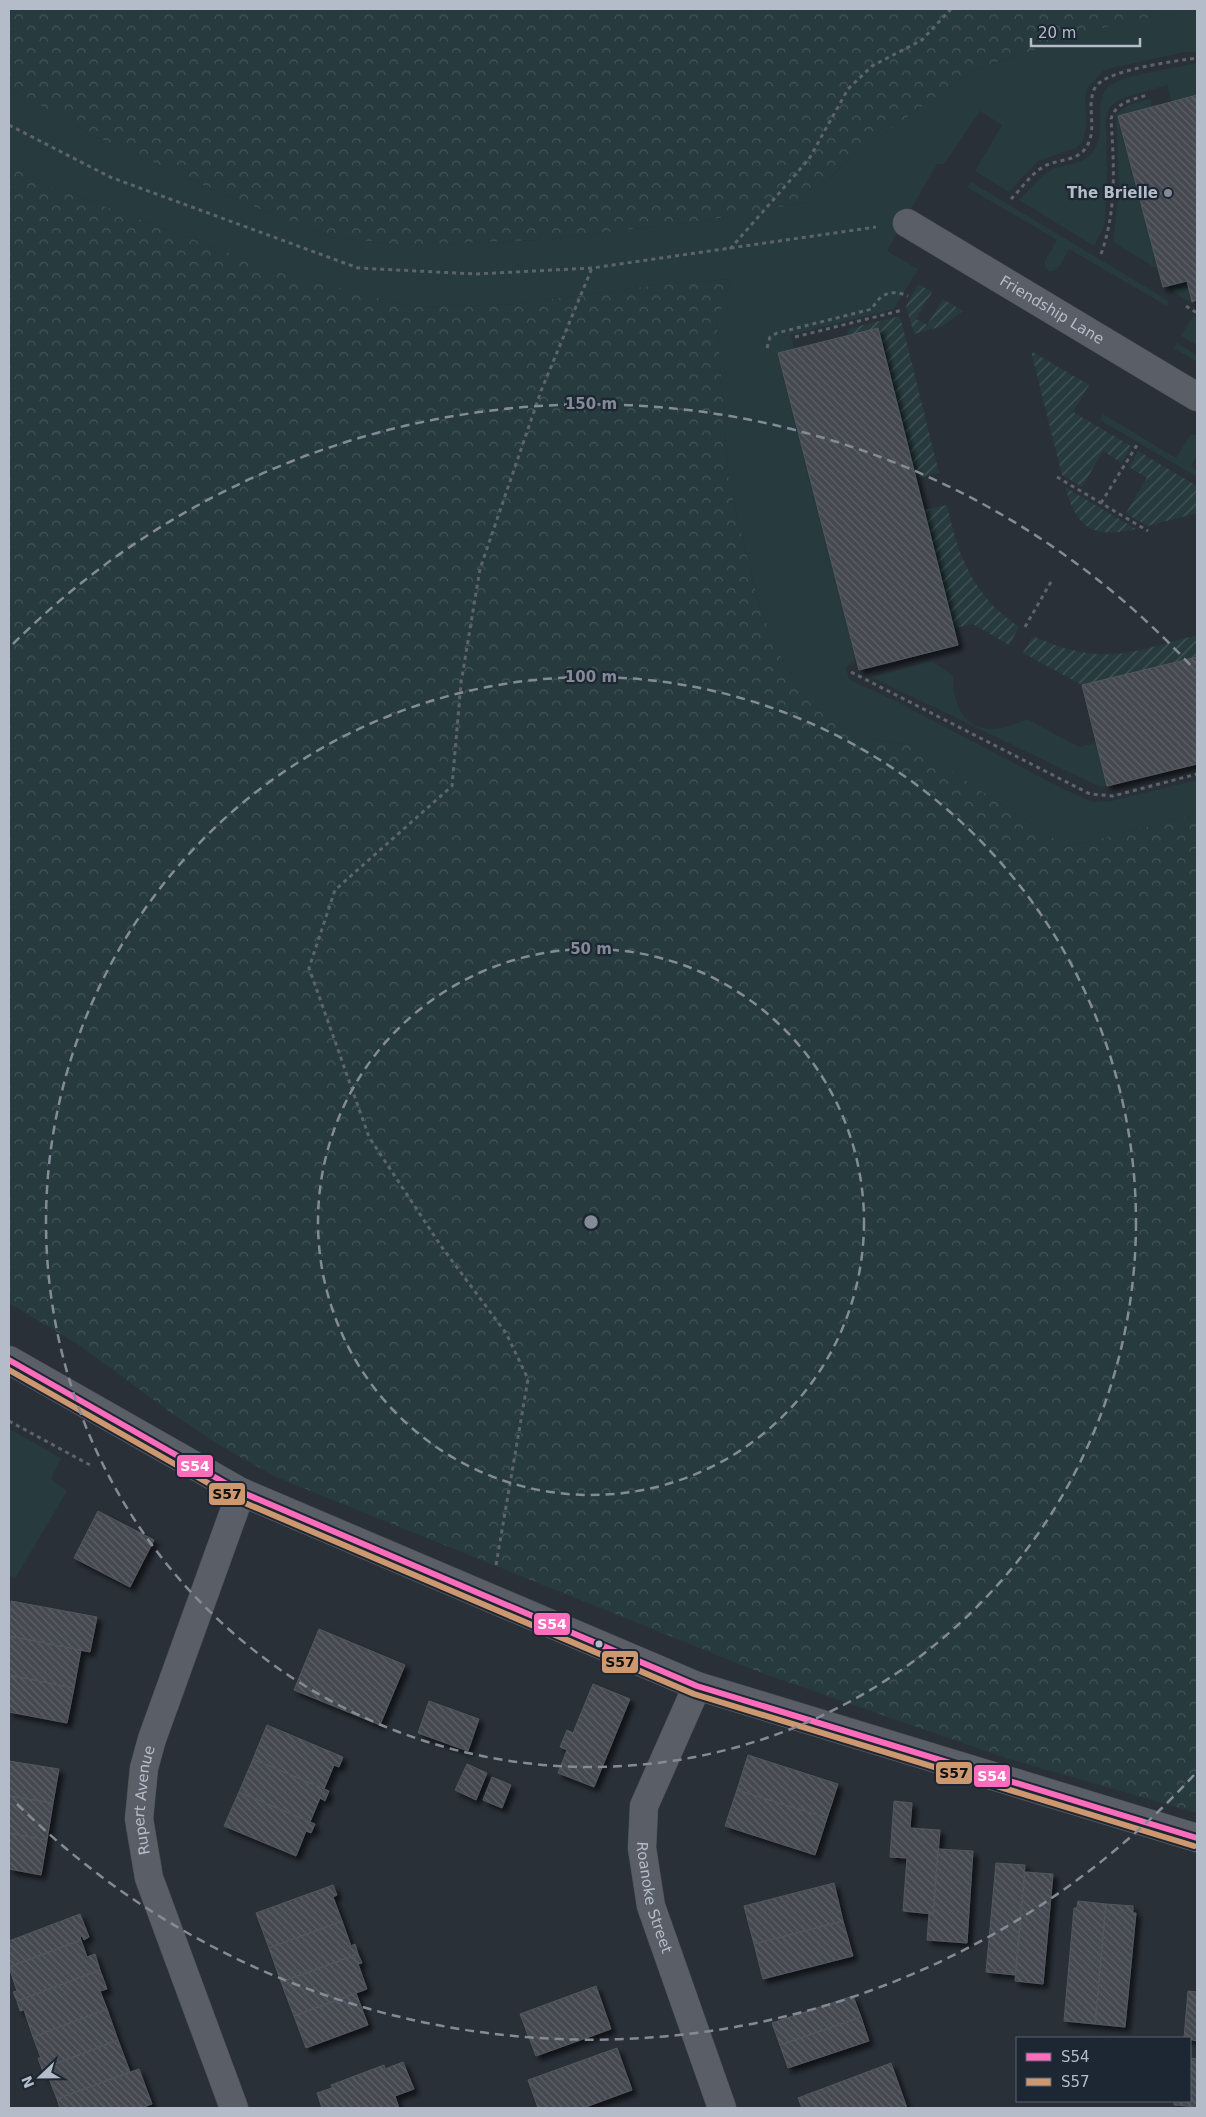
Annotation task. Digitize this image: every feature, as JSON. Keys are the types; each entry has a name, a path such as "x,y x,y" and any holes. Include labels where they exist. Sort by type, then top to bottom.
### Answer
{"street":[{"name":"Friendship Lane","path":"907,223 1197,397"},
{"path":"9,1360 241,1492 697,1686 1197,1838"},
{"name":"Rupert Avenue","path":"234,2108 149,1878 139,1818 144,1768 152,1739 241,1492"},
{"name":"Roanoke Street","path":"697,1686 644,1806 642,1848 650,1906 722,2108"}],"path":[{"path":"729,250 809,159 848,89 872,66 922,40 950,9"},
{"path":"1011,199 1042,167 1077,156 1085,149 1092,132 1092,93 1098,84 1108,78 1132,70 1197,58"},
{"path":"1101,254 1107,237 1113,200 1114,171 1111,119 1114,111 1119,106 1147,95"},
{"path":"9,125 110,177 358,268 476,274 592,268 729,250 907,223"},
{"path":"495,1569 528,1379 506,1334 441,1246 369,1137 309,968 335,890 452,786 461,683 480,570 541,390 592,268"},
{"path":"766,348 770,337 777,333 872,309 885,293 898,292 908,296"},
{"path":"1186,306 1197,313"},
{"path":"795,337 902,310"},
{"path":"1101,503 1137,445"},
{"path":"1058,477 1148,531"},
{"path":"1026,627 1052,580"},
{"path":"851,672 1090,794 1113,796 1197,774"},
{"path":"9,1421 90,1465"}],"green space":[{"path":"9,9 1179,9 1153,18 1131,19 976,69 854,154 807,202 703,221 538,240 405,245 332,237 235,199 92,135 9,87"},
{"path":"1179,9 1197,9 1197,52 1185,52 1103,71 1087,89 1085,98 1087,125 1082,143 1076,148 1038,161 1009,192 975,171 1002,125 980,111 947,160 943,164 937,164 887,251 918,269 894,309 791,335 794,349 778,354 856,660 845,667 850,680 896,701 1065,790 1093,802 1111,801 1197,780 1197,814 1067,847 911,745 863,739 833,722 810,703 782,659 760,608 729,484 717,323 731,279 649,286 517,304 411,307 281,272 47,185 9,163 9,87 92,135 235,199 332,237 405,245 538,240 703,221 807,202 854,154 976,69 1131,19 1153,18"},
{"path":"1197,63 1197,95 1172,101 1167,85 1129,96 1114,103 1109,108 1106,121 1107,180 1105,219 1102,231 1094,246 1019,200 1048,172 1057,167 1076,163 1089,156 1096,147 1099,138 1102,99 1105,91 1112,84 1141,74"},
{"path":"1150,99 1152,107 1118,116 1159,270 1113,242 1119,190 1116,115 1128,105"},
{"path":"9,163 47,185 281,272 411,307 517,304 649,286 731,279 717,323 729,484 760,608 782,659 810,703 833,722 863,739 911,745 1067,847 1197,814 1197,1813 1006,1758 759,1672 276,1477 219,1445 170,1412 79,1345 9,1303"},
{"path":"971,182 1169,301 1167,306 1069,249 1058,267 1055,270 1048,271 1045,267 1045,261 1057,240 967,187"},
{"path":"1187,281 1192,301 1197,300 1197,307 1174,292 1171,285"},
{"path":"918,284 932,292 916,319 927,325 943,299 963,311 943,326 914,334 906,306"},
{"path":"900,316 939,473 916,478 878,328 848,336 847,329"},
{"path":"1193,316 1197,318 1197,345 1181,336"},
{"path":"1177,343 1197,355 1197,362 1174,348"},
{"path":"1031,351 1089,385 1073,412 1131,446 1122,463 1103,451 1082,487 1062,475"},
{"path":"1103,414 1176,458 1190,435 1197,435 1197,455 1191,466 1197,471 1197,477 1100,420"},
{"path":"1138,451 1197,486 1197,513 1147,526 1126,513 1147,478 1129,467"},
{"path":"1065,487 1136,529 1108,532 1097,531 1088,527 1075,512"},
{"path":"947,505 956,541 970,574 990,602 1019,627 1009,645 973,624 954,628 924,510"},
{"path":"1197,635 1197,657 1082,685 1023,653 1033,636 1057,646 1077,651 1115,654 1153,647"},
{"path":"932,661 953,676 954,693 958,707 965,717 974,724 984,728 997,729 1011,726 1027,719 1079,747 1096,743 1107,786 1100,787 871,677"},
{"path":"9,1429 61,1458 51,1479 67,1491 16,1577 9,1576"}],"building":[{"name":"The Brielle","path":"1197,95 1197,300 1192,302 1187,281 1163,287 1118,116"},
{"path":"878,328 958,645 859,670 778,353"},
{"path":"1197,657 1197,764 1107,786 1082,685"},
{"path":"98,1511 154,1540 130,1587 74,1558"},
{"path":"11,1601 97,1617 90,1652 9,1636"},
{"path":"319,1629 405,1665 380,1725 294,1690"},
{"path":"9,1636 81,1650 74,1688 9,1675"},
{"path":"9,1675 74,1688 67,1723 9,1712"},
{"path":"593,1684 630,1699 594,1787 558,1773 567,1750 560,1747 567,1730 573,1733"},
{"path":"429,1701 479,1719 468,1751 418,1733"},
{"path":"267,1725 343,1757 339,1767 334,1765 324,1789 253,1759"},
{"path":"748,1755 838,1784 827,1818 737,1790"},
{"path":"253,1759 329,1791 325,1801 320,1798 310,1822 239,1792"},
{"path":"9,1761 59,1769 53,1803 9,1796"},
{"path":"467,1764 487,1773 476,1800 455,1790"},
{"path":"492,1777 511,1785 502,1808 483,1800"},
{"path":"737,1790 827,1818 815,1855 725,1826"},
{"path":"239,1792 315,1824 311,1833 306,1831 296,1856 224,1826"},
{"path":"9,1796 53,1803 47,1840 9,1833"},
{"path":"894,1801 912,1803 910,1828 940,1830 933,1914 903,1911 907,1858 890,1857"},
{"path":"9,1833 47,1840 41,1875 9,1869"},
{"path":"938,1849 973,1851 967,1943 927,1940 929,1914 933,1914"},
{"path":"996,1863 1025,1865 1015,1975 986,1972"},
{"path":"1025,1872 1053,1874 1043,1984 1015,1981"},
{"path":"834,1883 843,1921 754,1944 744,1906"},
{"path":"333,1885 337,1895 333,1897 342,1921 269,1948 256,1913"},
{"path":"1078,1901 1106,1904 1095,2024 1064,2021 1074,1908 1077,1908"},
{"path":"1106,1904 1133,1906 1133,1913 1136,1913 1125,2027 1095,2024"},
{"path":"80,1914 89,1937 84,1940 82,1936 80,1937 81,1940 9,1967 9,1941"},
{"path":"342,1921 351,1946 355,1944 358,1954 281,1982 269,1948"},
{"path":"843,1921 853,1956 763,1979 754,1944"},
{"path":"81,1940 87,1957 95,1954 100,1970 17,2001 13,1992 17,1991 9,1967"},
{"path":"358,1954 362,1963 358,1964 367,1989 294,2016 281,1982"},
{"path":"100,1970 107,1989 100,1991 107,2009 33,2037 24,2010 20,2011 17,2001"},
{"path":"596,1986 611,2029 536,2056 520,2014"},
{"path":"1188,1991 1197,1992 1197,2041 1191,2040 1191,2037 1184,2037"},
{"path":"356,1993 368,2025 306,2048 294,2016"},
{"path":"853,1996 861,2017 780,2045 772,2023"},
{"path":"107,2009 118,2040 42,2069 38,2058 41,2058 33,2037"},
{"path":"861,2017 869,2041 788,2068 780,2045"},
{"path":"118,2040 130,2072 57,2099 48,2076 45,2077 42,2069"},
{"path":"617,2048 632,2090 583,2108 538,2108 528,2080"},
{"path":"1191,2058 1197,2059 1197,2107 1174,2105 1174,2102 1191,2102"},
{"path":"403,2062 414,2089 395,2096 399,2108 322,2108 317,2093 332,2088 331,2085 384,2065 385,2069"},
{"path":"891,2063 907,2108 802,2108 798,2098"},
{"path":"139,2069 152,2104 141,2108 60,2108 57,2099"}],"transit line":[{"name":"S54","path":"9,1360 241,1492 697,1686 1197,1838"},
{"name":"S57","path":"9,1370 238,1500 694,1694 1194,1846"}],"place":[{"name":"The Brielle","path":"1168,193"}]}
